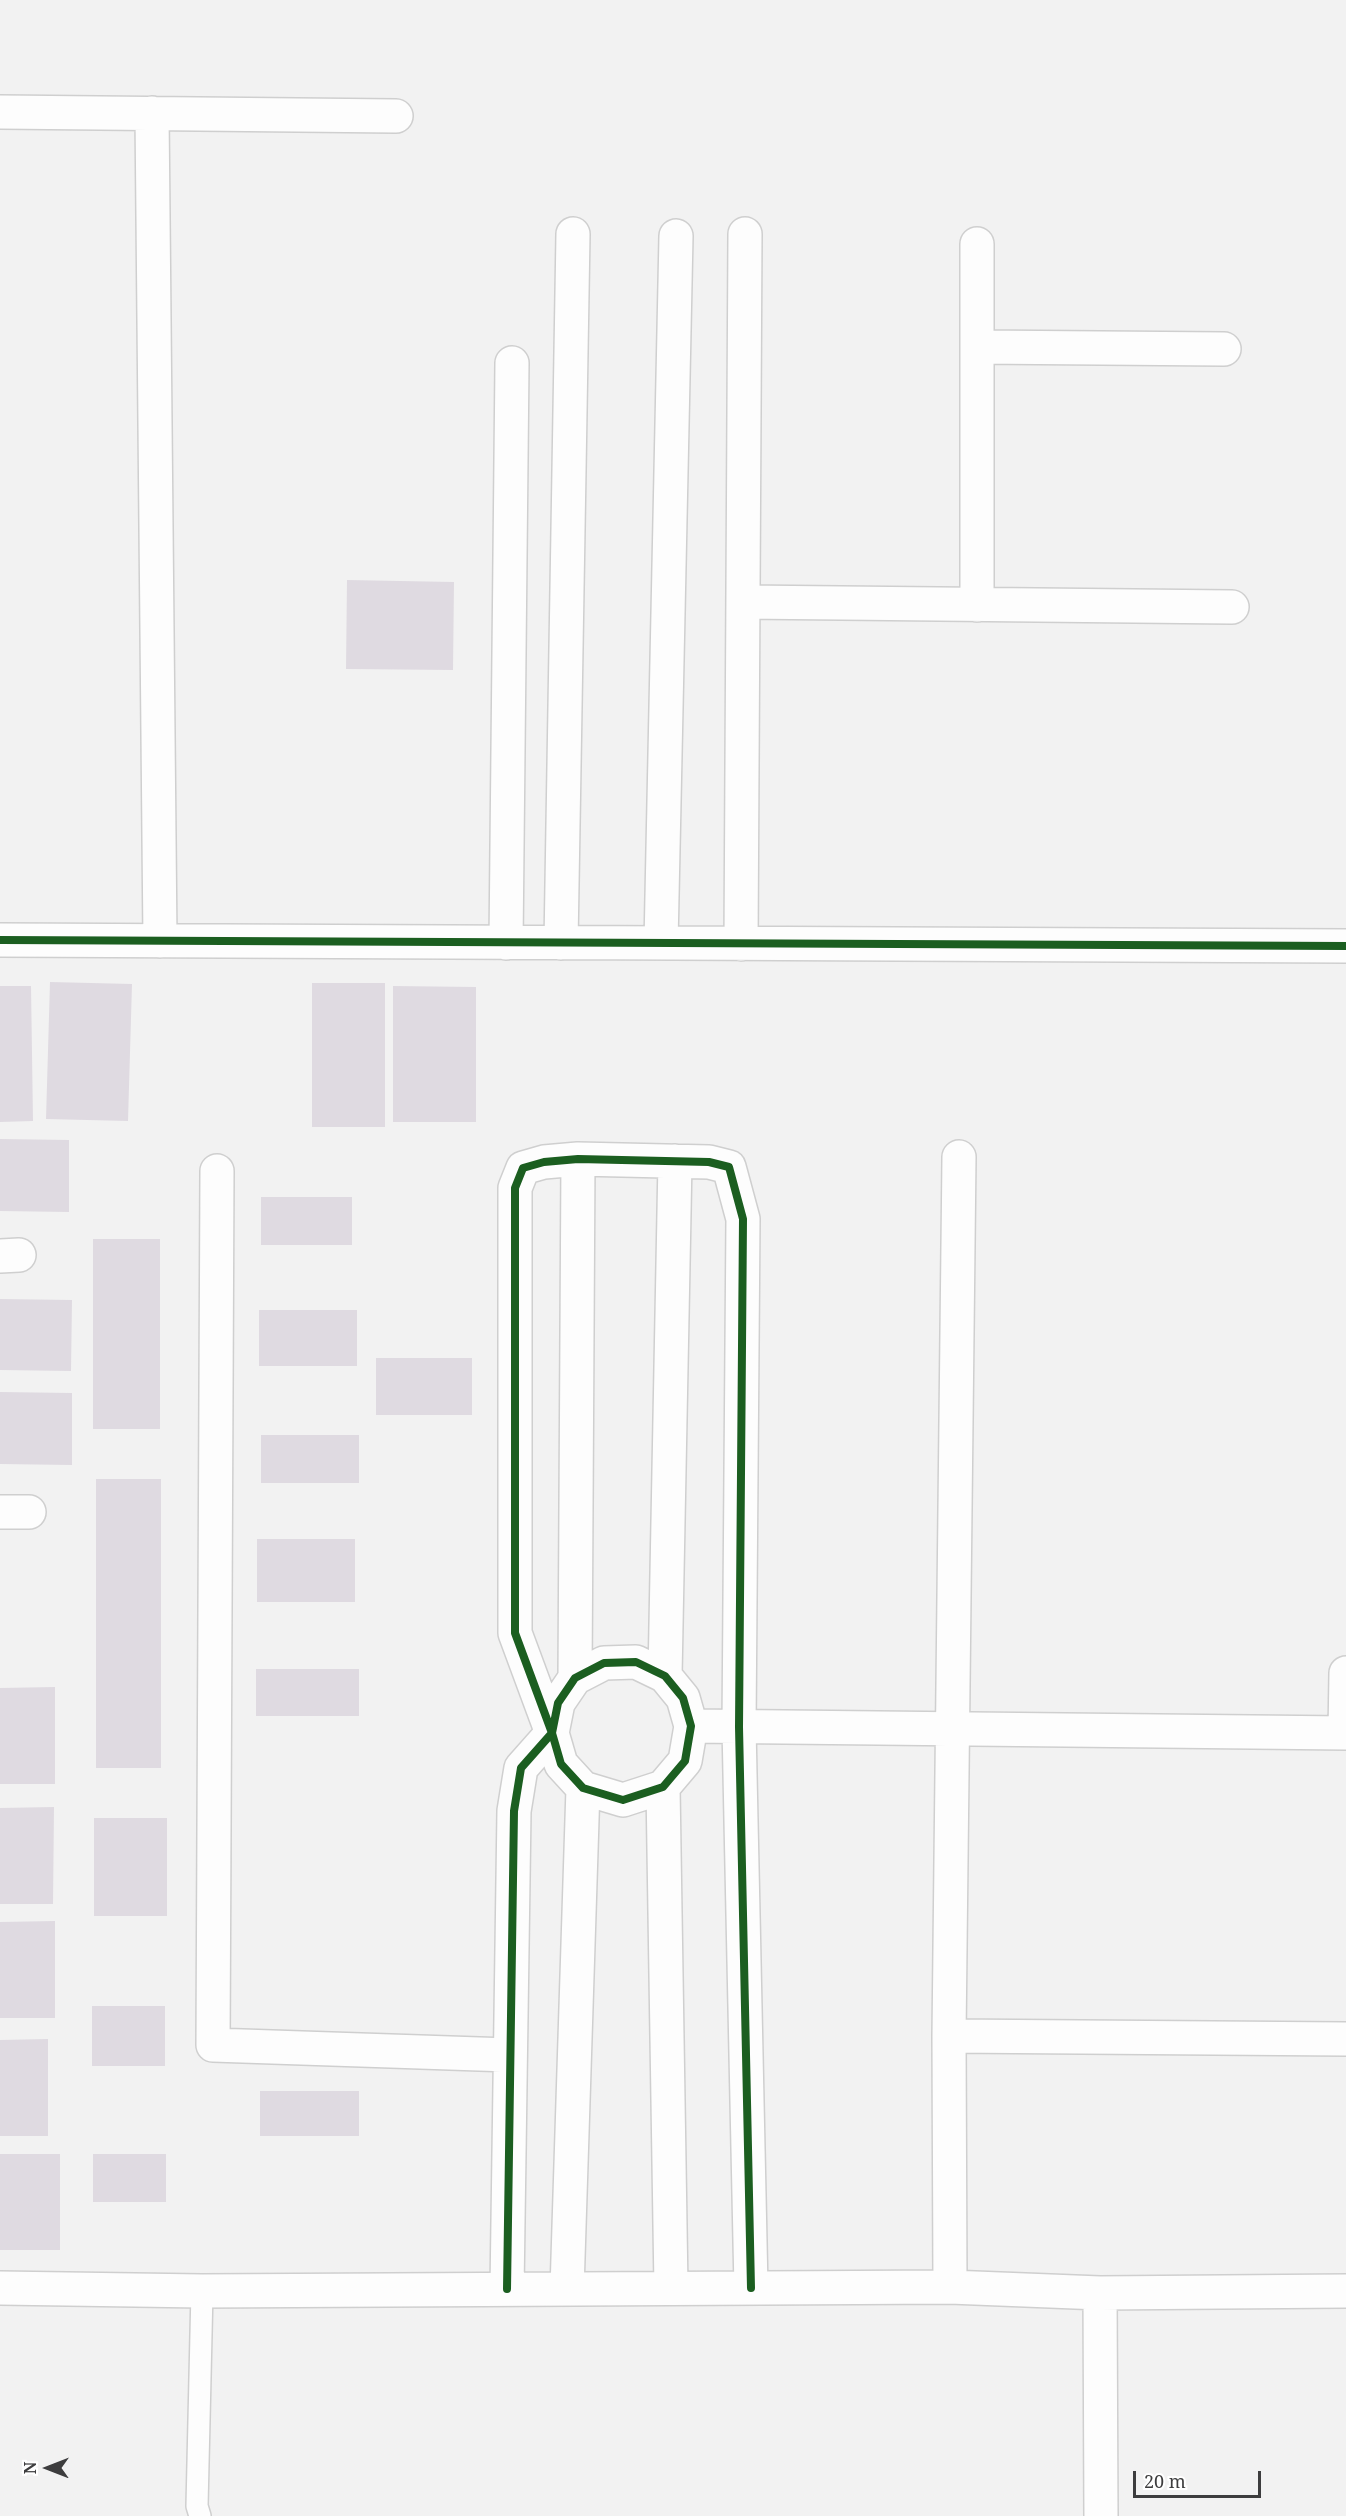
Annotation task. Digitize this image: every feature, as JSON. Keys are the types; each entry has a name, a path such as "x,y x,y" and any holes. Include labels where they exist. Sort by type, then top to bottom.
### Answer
{"street":[{"path":"0,112 396,116"},
{"path":"152,113 160,941"},
{"path":"561,943 573,234"},
{"path":"741,944 745,234"},
{"path":"661,943 676,236"},
{"path":"977,244 977,604"},
{"path":"977,347 1224,349"},
{"path":"506,943 512,363"},
{"path":"743,602 1232,607"},
{"path":"0,940 1346,946"},
{"path":"950,2287 950,2036 959,1157"},
{"path":"575,1678 578,1159"},
{"path":"507,2289 514,1811 521,1768 552,1733 558,1703 575,1678 604,1663 636,1662 665,1676 683,1698 691,1726 685,1761 663,1787 623,1800 582,1788 561,1764 552,1733 515,1634 515,1188 523,1168 544,1162 578,1159 709,1162 729,1167 743,1219 739,1727 751,2288"},
{"path":"665,1676 675,1161"},
{"path":"217,1171 213,2045 509,2055"},
{"path":"691,1726 953,1731 1346,1733 1346,1673"},
{"path":"663,1787 671,2288"},
{"path":"567,2289 582,1788"},
{"path":"950,2036 1346,2039"},
{"path":"0,2288 202,2291 950,2287 1100,2294 1346,2291"},
{"path":"1100,2294 1101,2516"}],"lane":[{"path":"200,2516 197,2506 202,2291"}],"building":[{"path":"347,580 454,582 453,670 346,669"},
{"path":"50,982 132,984 128,1121 46,1119"},
{"path":"312,983 385,983 385,1127 312,1127"},
{"path":"0,986 31,986 33,1121 0,1122"},
{"path":"393,986 476,987 476,1122 393,1122"},
{"path":"0,1139 69,1140 69,1212 0,1211"},
{"path":"261,1197 352,1197 352,1245 261,1245"},
{"path":"93,1239 160,1239 160,1429 93,1429"},
{"path":"0,1299 72,1300 71,1371 0,1370"},
{"path":"259,1310 357,1310 357,1366 259,1366"},
{"path":"376,1358 472,1358 472,1415 376,1415"},
{"path":"0,1392 72,1393 72,1465 0,1464"},
{"path":"261,1435 359,1435 359,1483 261,1483"},
{"path":"96,1479 161,1479 161,1768 96,1768"},
{"path":"257,1539 355,1539 355,1602 257,1602"},
{"path":"256,1669 359,1669 359,1716 256,1716"},
{"path":"55,1687 55,1784 0,1784 0,1688"},
{"path":"54,1807 53,1904 0,1904 0,1808"},
{"path":"94,1818 167,1818 167,1916 94,1916"},
{"path":"55,1921 55,2018 0,2018 0,1922"},
{"path":"92,2006 165,2006 165,2066 92,2066"},
{"path":"48,2039 48,2136 0,2136 0,2040"},
{"path":"260,2091 359,2091 359,2136 260,2136"},
{"path":"0,2154 60,2154 60,2250 0,2250"},
{"path":"93,2154 166,2154 166,2202 93,2202"}],"cycle path":[{"path":"0,940 1346,946"},
{"path":"507,2289 514,1811 521,1768 552,1733 558,1703 575,1678 604,1663 636,1662 665,1676 683,1698 691,1726 685,1761 663,1787 623,1800 583,1788 561,1764 552,1733 515,1633 515,1188 523,1168 544,1162 578,1159 709,1162 729,1167 743,1219 739,1727 751,2288"}]}
